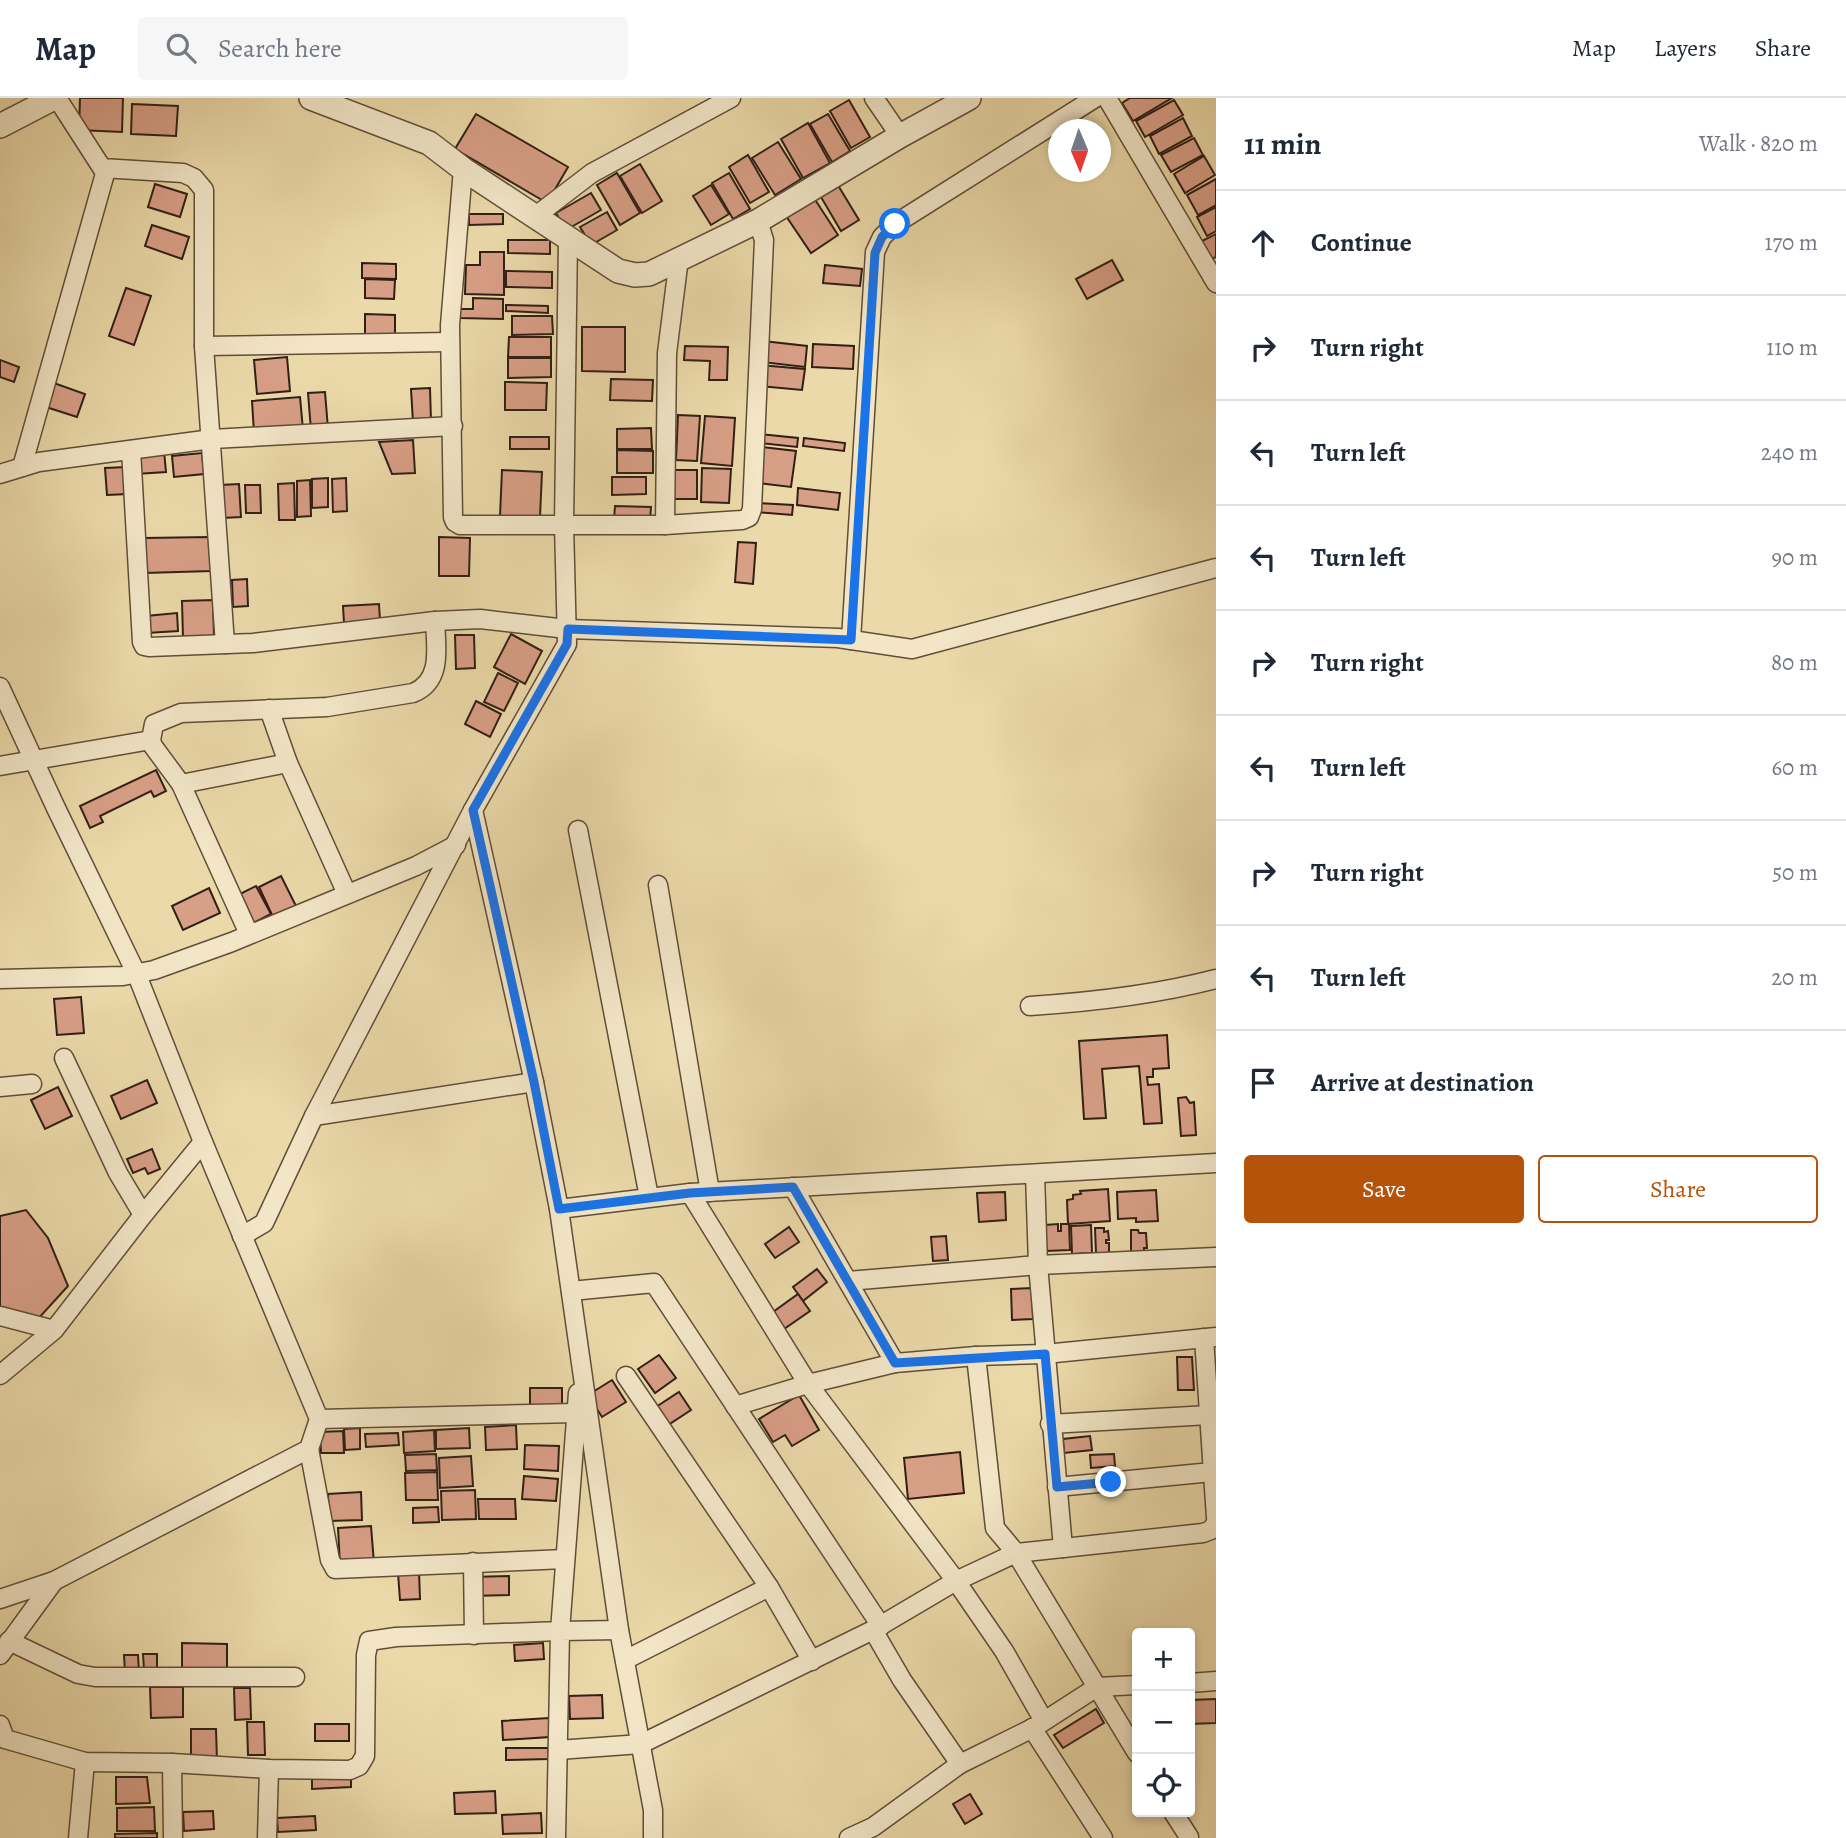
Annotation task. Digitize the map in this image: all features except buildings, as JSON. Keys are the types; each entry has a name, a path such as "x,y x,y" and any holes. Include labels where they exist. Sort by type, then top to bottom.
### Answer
{"street":[{"path":"0,126 55,98 99,165 106,170 183,173 201,183 204,190 204,346 225,644"},
{"path":"311,98 429,143 463,169 537,215 568,239 618,271 635,275 649,274 758,221 969,98"},
{"path":"537,215 592,173 731,98"},
{"path":"874,98 900,136"},
{"path":"851,640 877,245 895,224 1096,98"},
{"path":"1107,98 1216,283"},
{"path":"463,169 449,342 455,522 468,526 665,525 742,520 751,514 764,240 758,221"},
{"path":"22,467 106,170"},
{"path":"242,1236 264,1223 314,1116 473,810 567,644 564,524 568,239"},
{"path":"665,525 667,353 679,258"},
{"path":"204,346 449,342"},
{"path":"0,474 22,467 212,439 453,426"},
{"path":"131,450 142,642 144,646 154,648 253,643 435,621 480,619 568,629 851,640 912,649 1216,568"},
{"path":"249,934 181,784 151,740 154,724 174,715 327,707 421,690 436,667 435,621"},
{"path":"0,687 137,975 202,1142 319,1419 309,1448 330,1560 335,1569 565,1559"},
{"path":"269,709 288,763 346,894"},
{"path":"0,766 151,740"},
{"path":"181,784 288,763"},
{"path":"473,810 534,1082 559,1209 620,1630 653,1810 653,1838"},
{"path":"578,830 649,1197"},
{"path":"0,979 137,975 249,934 416,866 456,845"},
{"path":"657,885 710,1192"},
{"path":"1030,1006 1090,1002 1151,993 1216,979"},
{"path":"64,1058 118,1173 143,1215"},
{"path":"314,1116 534,1082"},
{"path":"0,1087 32,1084"},
{"path":"0,1375 54,1330 202,1142"},
{"path":"559,1209 690,1193 1216,1163"},
{"path":"1035,1174 1038,1265 1063,1548"},
{"path":"793,1187 895,1363"},
{"path":"690,1193 808,1384 956,1581 1004,1651 1038,1725 1103,1838"},
{"path":"848,1281 1038,1265 1216,1257"},
{"path":"571,1291 654,1283 877,1628 902,1680 960,1764"},
{"path":"0,1316 54,1330"},
{"path":"558,1750 641,1744 877,1628 956,1581 1016,1553 1203,1533 1210,1530 1216,1521 1209,1415 1210,1337 1045,1354 976,1356 895,1363 808,1384 736,1406"},
{"path":"976,1356 995,1528 1016,1553 1132,1746"},
{"path":"556,1838 560,1631 581,1359"},
{"path":"626,1376 769,1587 812,1661"},
{"path":"319,1419 576,1413"},
{"path":"1050,1424 1209,1415"},
{"path":"0,1599 54,1581 309,1448"},
{"path":"1057,1487 1212,1472"},
{"path":"473,1562 474,1635"},
{"path":"54,1581 4,1648 94,1677 295,1677"},
{"path":"625,1660 769,1587"},
{"path":"0,1725 5,1739 85,1762 350,1770 359,1766 365,1756 366,1656 369,1641 396,1637 620,1630"},
{"path":"1195,1683 1216,1681"},
{"path":"849,1838 876,1833 960,1764 1038,1725 1097,1687 1132,1685"},
{"path":"78,1838 85,1762"},
{"path":"172,1763 173,1838"},
{"path":"267,1838 270,1769"},
{"path":"1176,1817 1189,1837"}],"route":[{"path":"895,224 882,237 875,253 851,640 568,629 567,644 473,810 534,1082 559,1209 690,1193 793,1187 895,1363 976,1356 1045,1354 1057,1487 1111,1482"}]}
